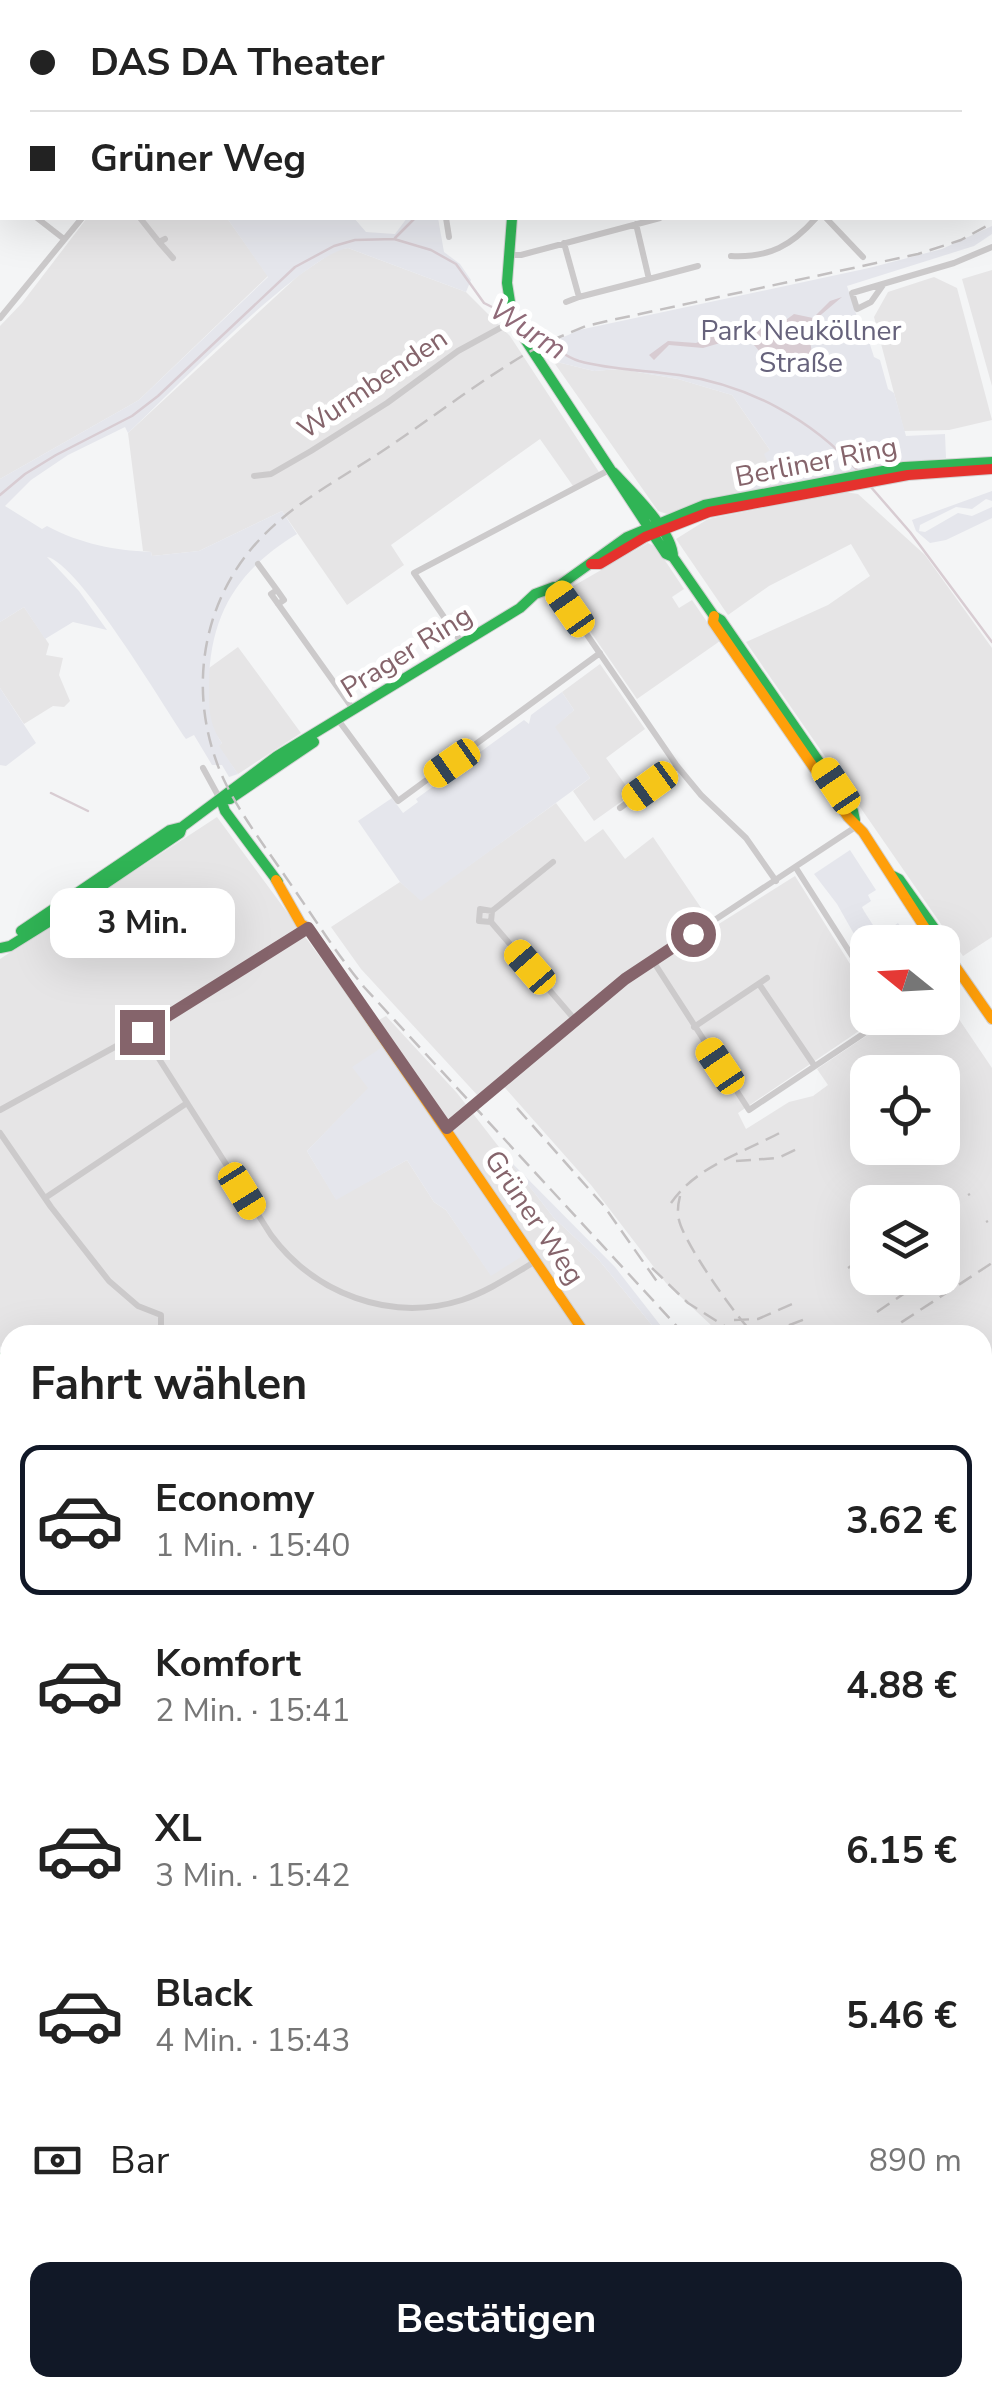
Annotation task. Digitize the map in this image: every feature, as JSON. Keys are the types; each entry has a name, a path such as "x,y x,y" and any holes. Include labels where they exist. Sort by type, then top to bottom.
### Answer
{"main road":[{"path":"512,220 512,317 612,470 654,529 673,548 673,557 714,616 722,620 853,811 856,823 932,925"},
{"name":"Berliner Ring","path":"654,529 709,512 935,462 992,462"},
{"name":"Berliner Ring","path":"874,476 992,469"},
{"name":"Prager Ring","path":"1,945 170,830 182,827 277,756 520,608 552,594 554,587 596,557 654,529"},
{"name":"Grüner Weg","path":"221,800 296,916 447,1128 580,1325"},
{"path":"893,876 893,883 922,925"},
{"path":"960,973 992,1019"}],"street":[{"path":"40,220 64,239"},
{"path":"1,315 80,220"},
{"path":"142,220 162,240 172,258"},
{"path":"446,220 449,237"},
{"path":"509,255 521,256 652,220"},
{"path":"731,256 745,257 786,246 814,220"},
{"path":"828,220 862,257"},
{"path":"636,224 650,279"},
{"path":"564,244 578,297"},
{"path":"883,285 871,302 857,309 852,292 972,257 992,247"},
{"path":"566,302 698,266"},
{"name":"Wurmbenden","path":"254,476 270,474 312,451 512,317"},
{"path":"462,643 414,574 612,470"},
{"path":"258,564 277,590 271,594 353,710"},
{"path":"554,587 677,766 746,838 776,881"},
{"path":"338,720 398,801 600,653"},
{"path":"620,808 677,766"},
{"path":"202,768 221,800"},
{"path":"447,1128 625,979 796,868 856,823"},
{"path":"554,862 492,911 491,922 576,1021"},
{"path":"796,868 850,953"},
{"path":"491,922 482,924 477,913 484,908 492,911"},
{"path":"0,1110 142,1032 308,928"},
{"path":"652,961 750,1110 860,1035"},
{"path":"694,1027 767,978"},
{"path":"758,984 814,1065"},
{"path":"142,1032 276,1242 300,1267 342,1294 393,1306 442,1304 490,1288 538,1260"},
{"path":"45,1198 187,1103"},
{"path":"0,1133 45,1198 118,1290 138,1306 161,1315 161,1325"}],"shaded area":[{"path":"85,220 228,220 268,276 139,400 0,479 0,326"},
{"path":"348,248 466,292 510,336 599,472 573,486 540,439 391,545 404,565 347,605 282,511 199,551 152,556 151,552 143,551 128,433 299,275 336,250"},
{"path":"992,270 992,386 962,279"},
{"path":"934,277 957,288 992,420 949,430 904,431 874,317 888,292"},
{"path":"842,297 816,319 820,323 810,341 813,359 804,371 774,367 744,336 703,348 669,345 654,360 649,355 668,341 696,343 745,322 771,331 794,314 813,318 830,301"},
{"path":"553,361 594,371 620,369 678,379 732,395 792,482 705,501 667,514 658,511"},
{"path":"845,492 858,494 925,555 992,648 992,937 963,956 960,925 942,925 746,642 828,605 870,576 851,544 769,586 728,615 676,539 708,519"},
{"path":"648,543 656,547 684,589 672,597 679,608 692,600 720,641 637,699 563,592"},
{"path":"24,607 49,644 46,655 63,658 59,675 70,701 64,707 53,706 24,724 0,688 0,622"},
{"path":"238,647 301,733 238,774 218,746 222,743 213,730 209,668"},
{"path":"600,664 645,729 606,758 632,794 594,821 573,791 590,778 554,727 574,710 562,692"},
{"path":"556,803 585,842 603,829 625,859 653,837 714,927 795,876 850,964 853,1035 738,1113 746,1129 789,1102 813,1096 828,1085 817,1069 868,1035 960,1035 960,1021 992,1068 992,1325 711,1325 666,1283 591,1185 499,1081 479,1097 361,969 331,927 400,882 421,900"},
{"path":"217,817 370,1025 386,1016 457,1093 554,1218 599,1260 652,1325 0,1325 0,959","holes":["369,1088 526,1253 491,1275 407,1160 336,1199 307,1151"]}],"green space":[{"path":"228,220 356,220 366,232 395,234 406,220 438,220 444,252 460,264 471,280 466,292 348,248 327,257 269,300 128,433 125,427 68,455 31,480 5,506 42,529 47,526 85,542 151,552 152,556 199,551 282,511 297,534 244,578 222,614 215,635 209,707 222,743 219,746 238,774 229,777 222,765 212,765 194,735 186,739 99,608 61,565 47,557 79,591 107,630 73,622 45,639 24,607 0,622 0,479 139,400 268,277"},
{"name":"Park Neuköllner Straße","path":"992,226 992,234 974,246 847,286 861,329 866,332 874,357 880,360 888,389 894,393 906,436 945,434 946,458 732,494 773,473 764,454 770,450 732,395 678,379 620,369 594,371 553,361 560,357 557,352 561,344 555,341 579,330 942,249"},
{"path":"992,491 992,501 986,499 972,509 956,507 920,525 919,531 925,532 958,513 972,516 992,507 992,518 946,540 930,543 916,531 912,520"},
{"path":"0,688 36,743 6,766 0,765"},
{"path":"562,692 574,710 555,727 590,778 421,901 400,882 358,821 392,798 403,813 418,802 416,799 524,720 529,724 531,715"},
{"path":"850,850 876,890 868,895 871,901 862,907 873,925 850,927 814,874"},
{"path":"384,1046 527,1253 491,1276 407,1160 336,1200 307,1151 368,1088 352,1067"},
{"path":"507,1158 615,1267 660,1325 652,1325 599,1260 554,1218"}],"waterway":[{"path":"395,238 413,220"},
{"name":"Wurm","path":"0,495 56,455 132,416 295,267 334,246 355,240 394,239 431,250 456,264 484,303 508,315"},
{"name":"Wurm","path":"516,318 579,361 705,380 754,396 821,436 859,472"},
{"name":"Wurm","path":"870,486 910,532 992,642"},
{"path":"51,793 88,811"}],"railway":[{"path":"676,1325 364,987 237,805 212,749 205,716 205,651 213,619 242,561 277,522 545,343 586,326 918,254 961,240 992,223"},
{"path":"517,1108 604,1206 658,1283"},
{"path":"671,1203 708,1169 785,1130"},
{"path":"736,1161 778,1158 797,1149"},
{"path":"680,1196 679,1220 690,1245 746,1325"},
{"path":"897,1325 992,1263"},
{"path":"652,1268 688,1303 723,1325"},
{"path":"877,1312 902,1295"},
{"path":"734,1320 758,1319 797,1302"},
{"path":"790,1325 808,1318"}],"traffic: fast":[{"path":"512,220 507,283 513,321 666,554 673,557"},
{"path":"553,590 627,537 704,505 904,467 992,462"},
{"path":"613,472 659,524 673,557 714,616 721,620 853,811 855,820"},
{"path":"0,948 47,923 180,833 182,827 277,756 520,608 535,594 554,587"},
{"path":"221,800 230,799 314,742"},
{"path":"221,800 278,882"},
{"path":"21,931 170,830 182,827"},
{"path":"893,876 932,925"}],"traffic: slow":[{"path":"714,616 713,622 848,817 863,832 923,925"},
{"path":"276,880 301,924 308,928 579,1325"},
{"path":"960,973 992,1019"}],"traffic: jam":[{"path":"591,564 600,564 645,537 709,512 908,475 992,469"}],"route":[{"path":"142,1032 308,928 447,1128 625,979 693,934"}]}
